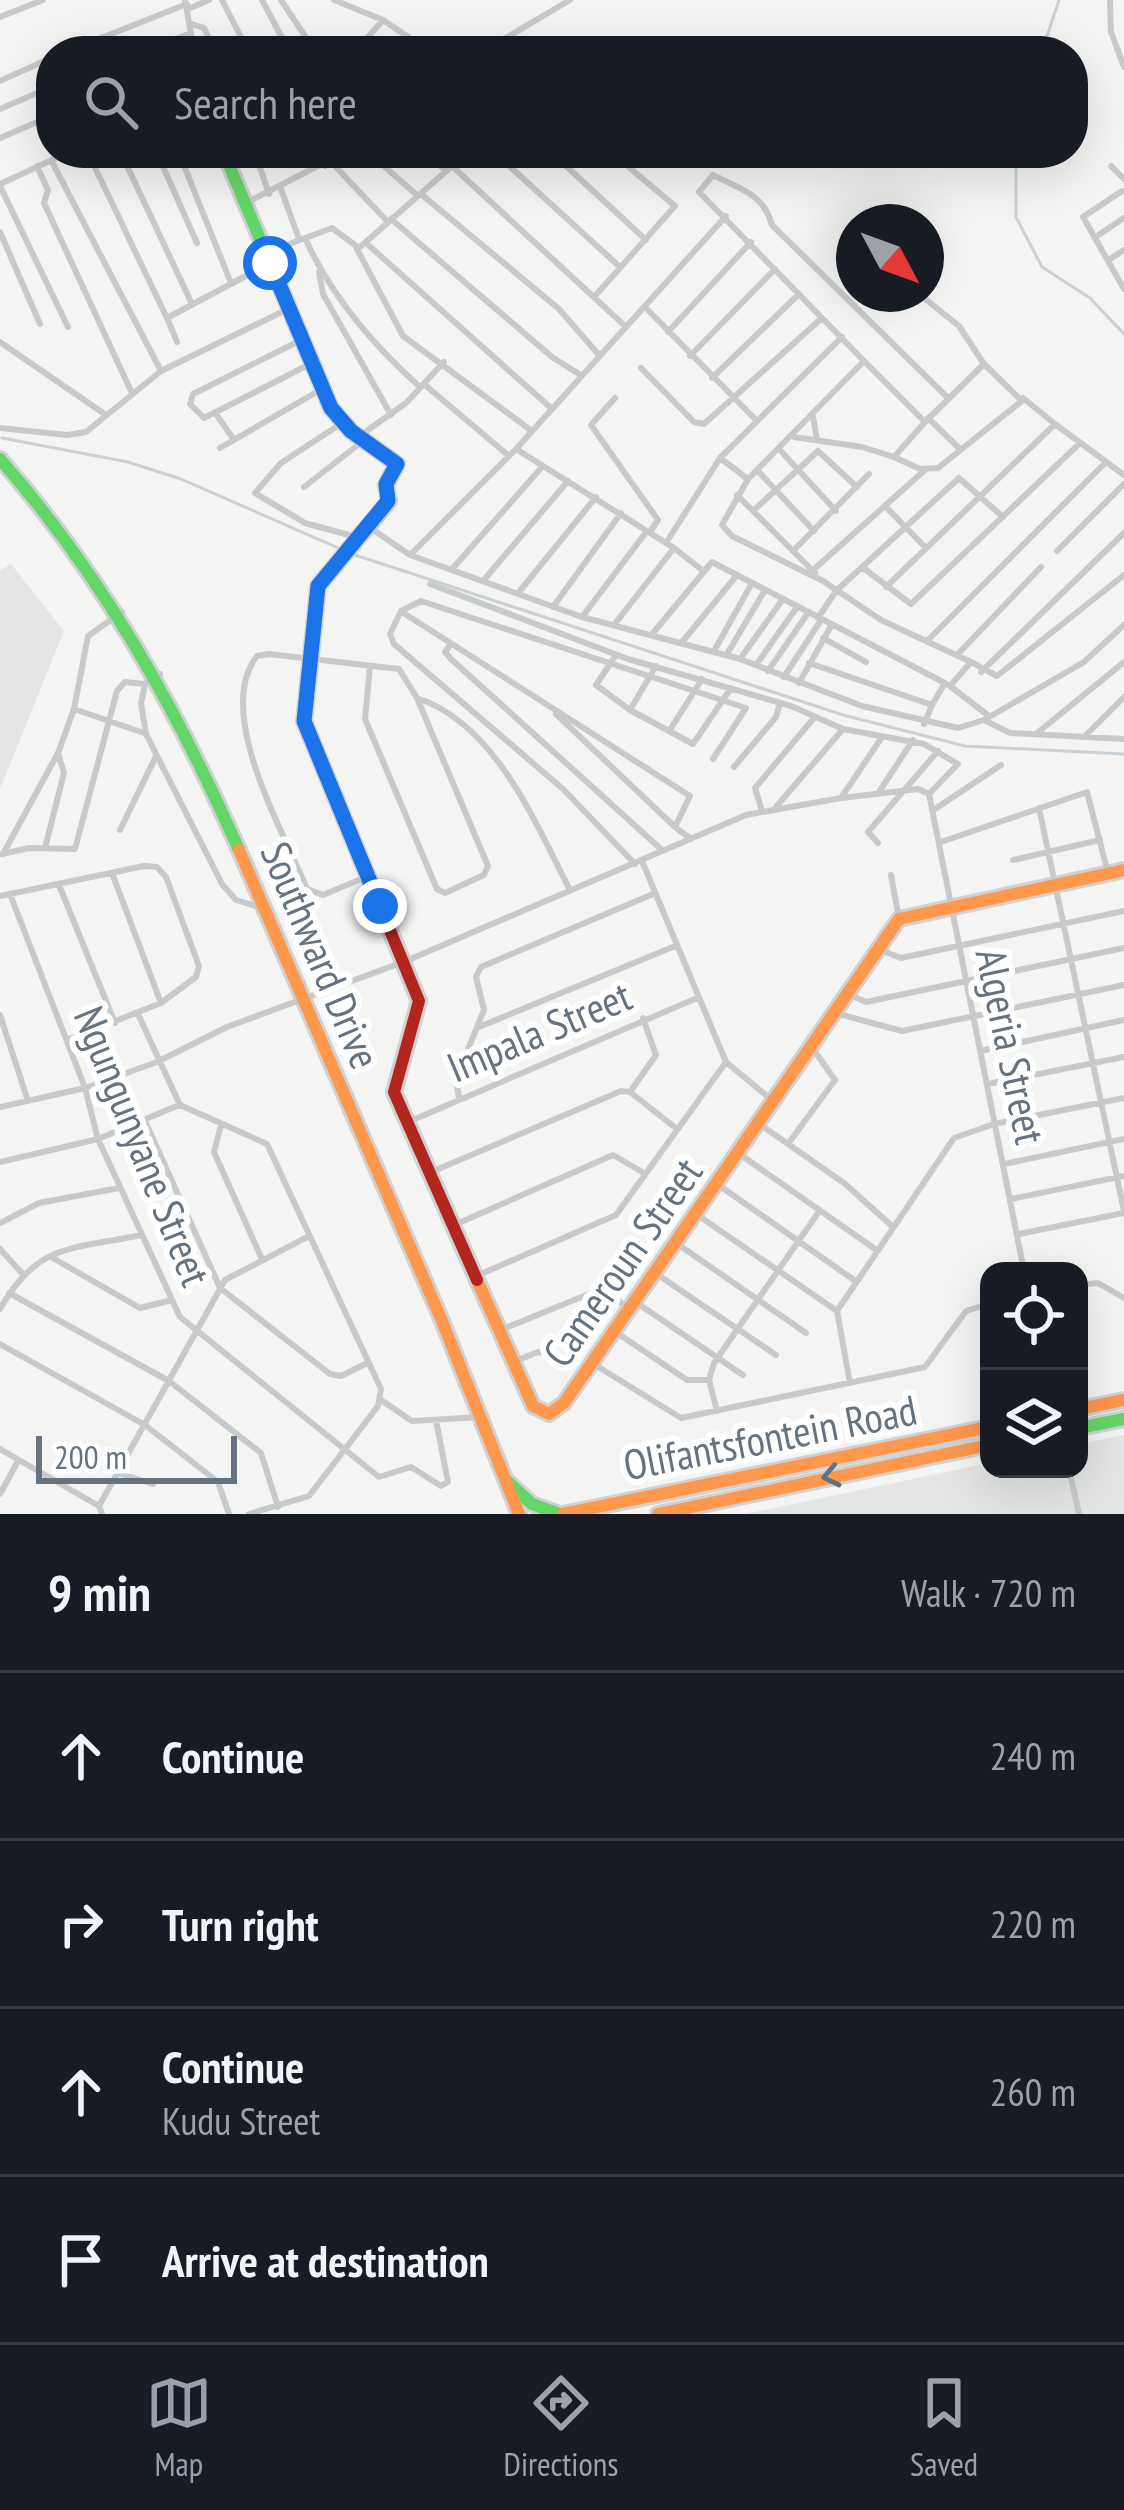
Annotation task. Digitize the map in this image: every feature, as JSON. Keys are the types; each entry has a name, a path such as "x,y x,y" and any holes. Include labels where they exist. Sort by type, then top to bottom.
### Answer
{"street":[{"path":"0,17 43,0"},
{"path":"106,36 208,0"},
{"path":"222,0 240,36"},
{"path":"262,0 281,36"},
{"path":"281,0 305,36"},
{"path":"334,0 383,20 407,36"},
{"path":"508,36 570,0"},
{"path":"1110,0 1111,32 1124,67"},
{"path":"186,4 192,36"},
{"path":"369,36 383,20"},
{"path":"189,23 204,28 208,36"},
{"path":"183,36 191,33"},
{"path":"0,81 36,65"},
{"path":"0,110 36,94"},
{"path":"0,138 36,122"},
{"path":"1111,166 1122,180 1123,192 1083,215 1123,286"},
{"path":"36,167 0,185 68,327"},
{"path":"38,168 48,190 45,206 131,391"},
{"path":"55,168 161,370"},
{"path":"95,168 177,342"},
{"path":"129,168 192,304"},
{"path":"164,168 197,243"},
{"path":"185,168 231,284"},
{"path":"229,168 322,389 342,423 397,464 386,484 388,501 353,539 305,523 255,493 268,473 342,423"},
{"path":"260,168 268,194"},
{"path":"243,205 320,168"},
{"path":"332,168 552,357 580,374"},
{"path":"387,168 559,309 598,354"},
{"path":"511,168 620,267"},
{"path":"568,168 646,239"},
{"path":"595,296 674,204 630,168"},
{"path":"357,249 449,169 625,326"},
{"path":"947,397 772,225 765,205 739,185 712,175 698,190 864,361 960,449"},
{"path":"281,189 319,268 369,336 422,386 513,453 596,497 702,570"},
{"path":"410,555 513,453 726,216"},
{"path":"1096,237 1124,218"},
{"path":"167,318 302,238 332,228 357,249 399,331 532,431"},
{"path":"0,232 40,324"},
{"path":"668,332 751,242"},
{"path":"366,243 551,408"},
{"path":"1109,259 1124,250"},
{"path":"319,268 323,295 391,415"},
{"path":"690,356 775,269"},
{"path":"712,377 799,294"},
{"path":"645,307 755,419"},
{"path":"0,428 76,434 106,416 161,370 288,309"},
{"path":"942,312 959,326 985,364 1124,480 1057,551"},
{"path":"641,368 697,424 734,399 822,318"},
{"path":"614,625 670,545 720,458 842,338"},
{"path":"301,340 247,363 188,399 200,418 312,363"},
{"path":"0,342 106,416"},
{"path":"823,581 727,532 722,517 748,479 864,361"},
{"path":"304,487 391,415 444,362"},
{"path":"894,458 947,397 985,364"},
{"path":"220,448 322,389"},
{"path":"581,617 658,520 591,425 615,398"},
{"path":"812,571 925,470 943,465 1023,398"},
{"path":"215,412 234,440"},
{"path":"813,417 817,439"},
{"path":"886,587 1055,424"},
{"path":"794,437 894,458 925,470"},
{"path":"862,568 904,604 912,603 1079,444"},
{"path":"780,449 836,511"},
{"path":"753,511 821,451 857,487"},
{"path":"720,458 748,479"},
{"name":"Southward Drive","path":"0,459 53,516 160,674 265,909 519,1514"},
{"path":"928,640 1105,463"},
{"path":"452,569 542,467"},
{"path":"757,470 814,531"},
{"path":"793,551 869,474"},
{"path":"783,678 836,591 960,478 1003,517"},
{"path":"483,581 568,481"},
{"path":"737,494 836,591 994,677 1124,575"},
{"path":"518,593 596,497"},
{"path":"885,506 926,548"},
{"path":"553,607 621,513"},
{"path":"366,526 410,555 581,617 740,658 783,678 924,724 959,728 987,718 1084,662 1124,626"},
{"path":"981,672 1124,533"},
{"name":"Cameroun Street","path":"353,539 318,586 306,734 406,961 420,1005 393,1084 406,1123 529,1402 549,1414 557,1411 899,919"},
{"path":"653,634 712,562 948,684 1004,732 1122,734"},
{"path":"957,655 1040,568"},
{"path":"682,641 736,575"},
{"path":"714,651 752,583"},
{"path":"0,1107 86,1088 157,1062 227,1027 406,961 763,811 904,790 929,794 958,765 913,740 843,729 780,703 616,655 430,584"},
{"path":"726,654 765,590"},
{"path":"740,658 782,599"},
{"path":"713,759 747,710 421,601 401,611 390,638 563,789 638,862 726,1062 773,1101"},
{"path":"756,665 796,607"},
{"path":"401,611 691,797 675,826"},
{"path":"2,854 58,754 74,709 86,642 122,612"},
{"path":"768,671 808,613"},
{"path":"799,683 831,626"},
{"path":"823,638 866,662"},
{"path":"450,645 445,652 451,659 662,850"},
{"path":"366,877 322,895 310,892 244,738 254,660 263,654 399,669"},
{"path":"616,655 596,685 630,710 696,744 730,688"},
{"path":"399,669 408,656"},
{"path":"924,724 932,705 971,662"},
{"path":"1036,734 1124,662"},
{"path":"809,663 932,705"},
{"path":"630,710 656,666"},
{"path":"370,667 365,719 442,893 484,875 488,866 418,698 399,669"},
{"path":"2,854 75,849 122,684 145,684 160,674"},
{"path":"670,730 702,679"},
{"path":"145,684 141,703 146,734 226,890 265,909"},
{"path":"1084,736 1124,697"},
{"path":"418,698 439,709 507,768 570,890"},
{"path":"734,767 776,717 780,703"},
{"path":"74,709 146,734"},
{"path":"554,712 573,736 691,839"},
{"path":"763,811 754,788 814,719"},
{"path":"776,807 843,729"},
{"path":"841,798 882,737"},
{"path":"879,793 913,740"},
{"path":"878,843 868,832 938,751"},
{"path":"46,848 64,773 58,754"},
{"path":"120,830 156,756"},
{"path":"934,809 1000,765"},
{"path":"942,844 1087,792 1108,873"},
{"name":"Algeria Street","path":"929,794 1023,1262"},
{"path":"1019,1234 1124,1212 1039,808"},
{"path":"1013,860 1100,840"},
{"path":"0,896 144,866 163,872 199,971 161,1004 67,1040"},
{"path":"891,875 899,919 1124,870"},
{"path":"112,873 161,1004"},
{"path":"59,885 115,1023"},
{"name":"Ngungunyane Street","path":"10,894 86,1088 98,1139 172,1300 196,1334 379,1477 411,1467 443,1486 450,1477 436,1420"},
{"path":"459,1098 456,1079 485,1003 476,976 481,968 653,894"},
{"path":"878,949 898,959 1124,911"},
{"path":"476,1029 675,946"},
{"path":"848,994 863,1003 1124,947"},
{"path":"834,1013 902,1031 1124,985"},
{"name":"Impala Street","path":"406,1123 697,998"},
{"path":"138,1014 180,1105 267,1144 381,1400 404,1419 480,1417"},
{"path":"0,1016 28,1101"},
{"path":"630,1092 656,1055 643,1018"},
{"path":"981,1051 1124,1020"},
{"path":"788,1144 835,1082 811,1046"},
{"path":"0,1052 14,1049"},
{"path":"988,1084 1124,1057"},
{"path":"474,1277 609,1220 726,1062"},
{"path":"429,1173 621,1091 630,1092 678,1129"},
{"path":"850,1383 837,1311 954,1138 994,1124 1124,1098"},
{"path":"0,1162 98,1139 180,1105"},
{"path":"145,1121 220,1288 330,1374 341,1376 368,1363"},
{"path":"758,1123 892,1226"},
{"path":"221,1125 214,1152 261,1257"},
{"path":"1004,1164 1124,1139"},
{"path":"738,1153 875,1249"},
{"path":"452,1226 613,1155 645,1174"},
{"path":"1011,1199 1120,1176"},
{"path":"717,1184 854,1280"},
{"path":"0,1223 39,1204 119,1188"},
{"path":"717,1411 709,1380 718,1358 820,1210"},
{"path":"696,1214 837,1311"},
{"path":"0,1309 21,1272 48,1256 141,1235"},
{"path":"0,1449 100,1510 220,1288 230,1275 309,1236"},
{"path":"675,1242 806,1333"},
{"path":"0,1250 21,1272"},
{"path":"48,1256 140,1308 172,1300"},
{"path":"654,1272 776,1355"},
{"path":"1088,1284 1098,1283 1124,1298"},
{"path":"498,1331 601,1289 743,1375"},
{"path":"9,1293 169,1381 265,1456 278,1507"},
{"path":"592,1363 677,1418 926,1366 962,1315 980,1308"},
{"path":"614,1330 689,1382 709,1380"},
{"path":"0,1344 145,1425 218,1482 229,1514"},
{"path":"511,1363 538,1352 550,1354"},
{"path":"248,1514 310,1496 381,1400"},
{"path":"1088,1407 1124,1400"},
{"path":"1088,1426 1124,1419"},
{"name":"Olifantsfontein Road","path":"561,1514 980,1429"},
{"name":"Olifantsfontein Road","path":"658,1514 980,1447"},
{"path":"0,1494 19,1460"},
{"path":"118,1473 153,1484"},
{"path":"1072,1478 1079,1514"},
{"path":"506,1480 532,1504 561,1514"}],"shaded area":[{"path":"11,564 64,631 0,789 0,571"},
{"path":"1124,1435 1124,1514 745,1514 980,1465 980,1478 1088,1478 1088,1442"}],"waterway":[{"path":"1047,36 1059,0"},
{"path":"1016,168 1016,217 1042,267 1090,298 1124,334"},
{"path":"2,438 128,462 181,479 352,554 843,715 965,746 1124,754"}],"traffic: fast":[{"path":"230,168 331,408 351,431 397,464 386,485 389,501 318,586 314,626"},
{"path":"0,459 72,550 134,645 239,850"},
{"path":"1088,1426 1124,1419"},
{"path":"506,1480 532,1504 559,1514"}],"traffic: slow":[{"path":"239,850 442,1321 519,1514"},
{"path":"477,1280 533,1406 549,1414 564,1403 899,919 1124,870"},
{"path":"1088,1407 1124,1400"},
{"path":"563,1514 980,1429"},
{"path":"658,1514 980,1447"}],"traffic: jam":[{"path":"314,626 304,721 419,1001 394,1092 477,1280"}],"route":[{"path":"270,263 331,408 351,431 397,464 386,484 388,501 333,561 318,586 304,707 306,734 380,906"}]}
